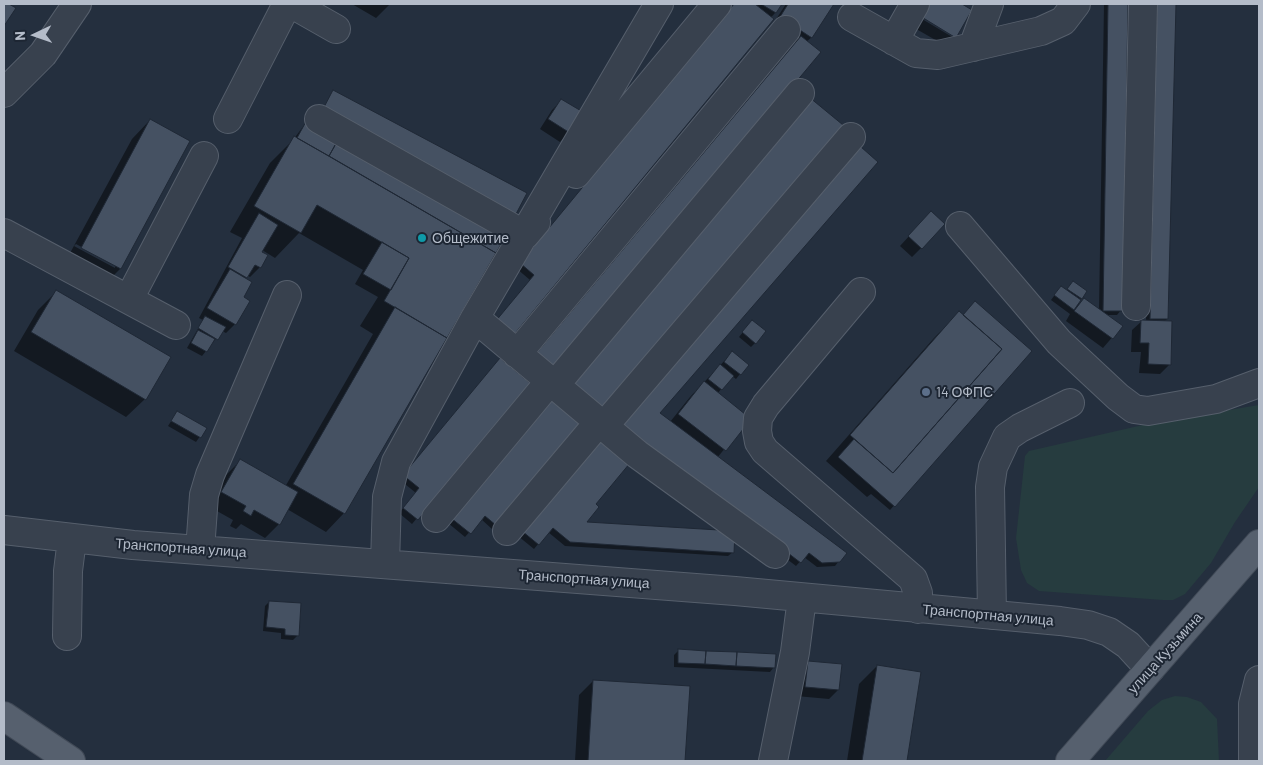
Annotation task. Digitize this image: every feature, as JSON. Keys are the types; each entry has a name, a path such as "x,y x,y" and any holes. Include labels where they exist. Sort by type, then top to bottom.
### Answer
{"main road":[{"name":"улица Кузьмина","path":"1070,761 1259,544"},
{"path":"4,716 71,761"}],"street":[{"path":"4,93 43,54 77,4"},
{"path":"228,119 287,4"},
{"path":"292,4 336,29"},
{"path":"384,564 386,497 396,462 475,318 659,4"},
{"path":"525,235 718,4"},
{"path":"894,41 914,4"},
{"path":"973,47 989,4"},
{"path":"852,17 916,52 938,55 1053,27 1063,21 1076,4"},
{"path":"1136,306 1143,4"},
{"path":"517,354 786,30"},
{"path":"436,518 800,93"},
{"path":"319,119 525,235"},
{"path":"507,532 851,137"},
{"path":"128,299 204,156"},
{"path":"960,226 1059,342 1118,397 1134,409 1148,411 1216,399 1259,382"},
{"path":"4,233 176,325"},
{"path":"862,292 766,405 758,418 756,431 759,442 765,451 913,579 918,593 918,609"},
{"path":"200,550 204,494 210,475 287,295"},
{"path":"475,318 637,454 775,554"},
{"path":"992,615 990,487 993,467 1007,438 1020,428 1070,403"},
{"name":"Транспортная улица","path":"4,530 72,539 802,598 1060,621 1102,630 1128,645 1150,668"},
{"path":"67,636 68,571 72,539"},
{"path":"773,761 795,652 802,598"},
{"path":"1253,761 1257,686"}],"green space":[{"path":"1259,405 1259,487 1235,522 1211,563 1185,594 1173,600 1163,600 1039,591 1027,583 1021,570 1016,538 1025,456 1029,451 1156,422"},
{"path":"1175,696 1187,697 1201,702 1217,719 1219,761 1105,761 1148,711 1162,700"}],"building":[{"path":"4,4 9,4 16,8 4,26"},
{"path":"734,4 755,4 774,19 512,337 495,322 534,275 520,263"},
{"path":"761,4 782,4 776,13"},
{"path":"788,4 834,4 812,38 780,17"},
{"path":"927,4 962,4 972,10 956,38 920,16"},
{"path":"1108,4 1128,4 1123,311 1103,311"},
{"path":"1157,4 1176,4 1168,319 1150,319"},
{"path":"801,36 821,52 555,371 535,355"},
{"path":"333,90 527,193 516,214 322,111"},
{"path":"809,97 843,125 601,412 568,384"},
{"path":"561,99 583,112 570,133 548,119"},
{"path":"308,118 340,136 329,156 297,138"},
{"path":"150,119 190,141 121,269 81,248"},
{"name":"Общежитие","path":"294,136 496,253 447,338 384,301 409,258 317,205 301,233 254,206"},
{"path":"337,142 504,239 496,253 329,156"},
{"path":"861,147 878,162 660,413 847,553 840,562 822,563 809,553 801,563 620,424"},
{"path":"931,211 945,224 922,249 908,236"},
{"path":"259,213 278,225 262,252 268,255 261,268 255,265 247,278 228,267"},
{"path":"382,242 409,258 391,290 363,274"},
{"path":"230,269 252,282 244,297 250,301 236,325 207,308"},
{"path":"1073,281 1087,291 1082,299 1067,289"},
{"path":"1061,286 1081,300 1074,310 1054,295"},
{"path":"56,290 171,357 146,400 31,332"},
{"path":"1084,298 1123,326 1113,339 1074,311"},
{"path":"975,301 1032,351 895,507 838,457 854,439 893,473 1002,349 963,315"},
{"path":"395,307 447,338 345,514 293,484"},
{"name":"14 ОФПС","path":"959,311 1002,349 893,473 850,435"},
{"path":"205,316 226,327 218,340 198,328"},
{"path":"752,320 766,331 756,344 742,332"},
{"path":"1141,320 1172,321 1171,365 1148,364 1149,343 1140,343"},
{"path":"198,330 215,339 207,352 191,343"},
{"path":"732,351 749,365 741,375 724,362"},
{"path":"500,358 531,384 418,520 403,508 419,488 403,475"},
{"path":"720,364 734,376 722,390 708,379"},
{"path":"704,381 751,419 726,451 678,414"},
{"path":"551,398 582,424 497,526 485,516 471,534 451,518"},
{"path":"177,411 207,428 201,438 171,421"},
{"path":"600,438 630,463 596,504 599,507 587,522 735,531 734,553 570,542 553,528 539,545 522,531"},
{"path":"240,459 298,492 280,525 254,510 251,516 243,511 246,506 221,492"},
{"path":"269,601 301,603 299,636 285,635 285,629 266,627"},
{"path":"678,649 706,651 705,664 678,663"},
{"path":"706,651 737,652 736,666 705,664"},
{"path":"737,652 776,654 775,668 736,666"},
{"path":"808,661 842,664 839,690 805,687"},
{"path":"877,665 921,672 907,761 862,761"},
{"path":"593,680 690,686 685,761 588,761"}],"place":[{"name":"Общежитие","path":"422,238"},
{"name":"14 ОФПС","path":"926,392"}]}
